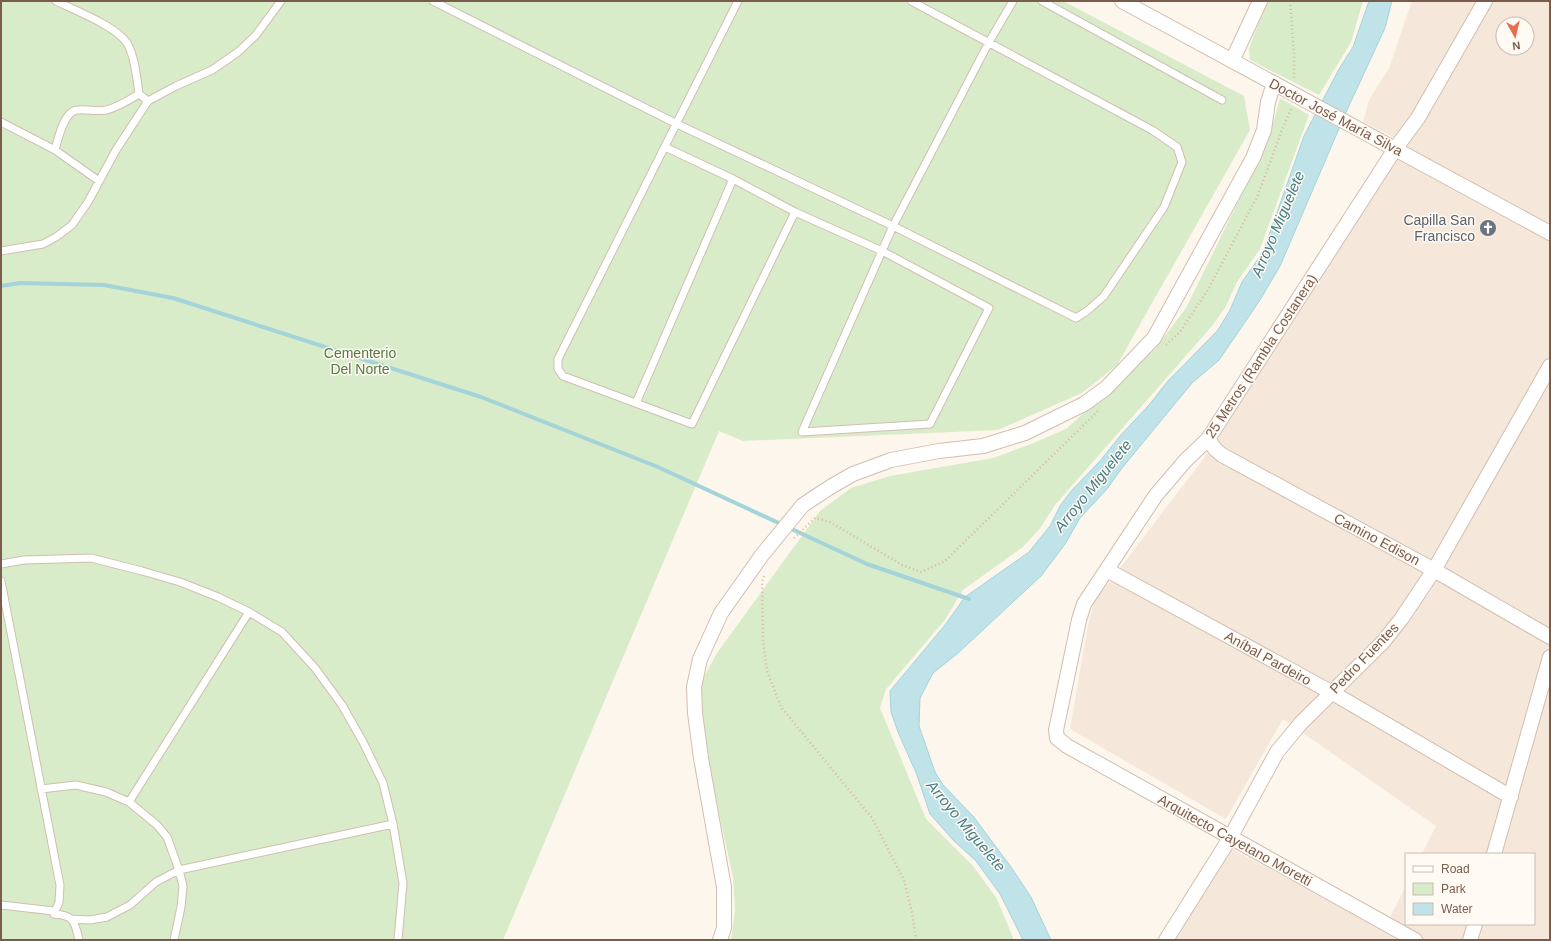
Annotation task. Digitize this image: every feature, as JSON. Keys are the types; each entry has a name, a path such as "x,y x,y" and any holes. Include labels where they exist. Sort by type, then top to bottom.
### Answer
{"street":[{"name":"Doctor José María Silva","path":"1122,1 1550,233"},
{"path":"1232,61 1260,1"},
{"name":"25 Metros (Rambla Costanera)","path":"1057,738 1056,730 1078,620 1084,604 1156,495 1186,460 1208,439 1395,149 1418,118 1485,1"},
{"path":"720,940 724,928 724,887 701,758 695,713 694,687 700,659 721,613 762,555 803,505 832,486 853,474 891,460 939,451 983,446 1025,433 1084,404 1106,388 1154,338 1162,325 1253,158 1264,130 1268,102 1274,83"},
{"name":"Pedro Fuentes","path":"1166,940 1230,838 1277,752 1301,723 1393,630 1434,570 1550,366"},
{"name":"Camino Edison","path":"1208,439 1214,449 1222,455 1434,570 1550,637"},
{"name":"Aníbal Pardeiro","path":"1107,570 1331,692 1511,797"},
{"path":"1494,853 1550,657"},
{"name":"Arquitecto Cayetano Moretti","path":"1057,738 1067,746 1230,838 1415,940"},
{"path":"1470,940 1475,925"}],"lane":[{"path":"56,1 112,29 127,43 133,60 139,94 148,101"},
{"path":"1,251 43,244 56,237 72,225 88,202 116,150 148,101 176,86 212,70 238,52 256,35 281,1"},
{"path":"433,1 677,124 893,226 1076,318 1087,311 1104,296 1164,207 1182,162 1177,147 1152,130 911,1"},
{"path":"738,1 558,359 558,369 563,376 692,424 795,212"},
{"path":"665,147 733,179 795,212 882,251 989,308 930,424 802,432 853,316 882,251 893,226 989,42 1013,1"},
{"path":"1042,1 1222,100"},
{"path":"55,150 58,135 70,113 76,110 106,110 120,105 139,94"},
{"path":"1,122 55,150 99,181"},
{"path":"636,402 733,179"},
{"path":"1,564 24,560 91,558 180,582 218,597 249,612 282,632 315,668 342,705 363,742 383,783 393,824 403,883 398,940"},
{"path":"1,581 60,885 59,902 54,914"},
{"path":"129,802 249,612"},
{"path":"41,789 76,785 106,792 129,802 157,824 167,837 183,886 181,907 174,940"},
{"path":"71,919 90,920 106,917 130,905 156,882 179,870 393,824"},
{"path":"1,905 54,911 54,914 65,915 71,919 76,927 79,940"}],"path":[{"path":"1163,348 1180,332 1209,288 1258,195 1283,127 1294,104 1294,53 1290,1"},
{"path":"790,542 815,518 830,522 902,565 920,572 945,561 1102,408"},
{"path":"765,575 762,582 763,641 767,671 782,706 872,818 904,880 912,913 916,940"}],"shaded area":[{"path":"1412,1 1550,1 1550,940 1176,940 1230,848 1384,929 1405,888 1405,925 1535,925 1535,853 1422,853 1436,826 1283,719 1226,819 1070,729 1088,625 1094,602 1204,458 1407,144 1363,122 1369,100 1389,68"}],"green space":[{"name":"Cementerio Del Norte","path":"1,1 1063,1 1244,96 1250,130 1117,365 1082,393 998,430 743,441 719,431 503,940 1,940"},
{"path":"1267,1 1363,1 1351,42 1319,95 1250,60 1249,48"},
{"path":"1280,98 1309,115 1260,249 1237,282 1225,308 1212,326 1055,505 1041,527 1023,547 963,590 944,621 886,689 880,708 926,819 973,866 997,899 1014,940 731,940 735,911 733,877 695,704 705,675 717,653 820,511 851,488 890,476 993,458 1066,429 1155,349 1186,308 1269,139"}],"water":[{"name":"Arroyo Miguelete","path":"1369,1 1392,1 1385,28 1347,110 1280,266 1260,300 1219,360 1192,383 1122,468 1107,489 1080,518 1065,544 1041,576 957,654 933,673 920,698 919,726 935,772 943,785 973,816 1011,867 1031,897 1051,940 1023,940 1000,894 976,861 954,841 930,814 917,775 891,712 890,691 945,625 965,597 1029,552 1050,526 1060,506 1072,490 1100,461 1167,382 1218,330 1230,310 1242,282 1263,252 1304,136 1339,69 1353,47"}],"waterway":[{"path":"1,286 20,283 104,285 173,298 481,397 658,467 867,564 969,599"}],"place":[{"name":"Capilla San Francisco","path":"1488,228"}]}
